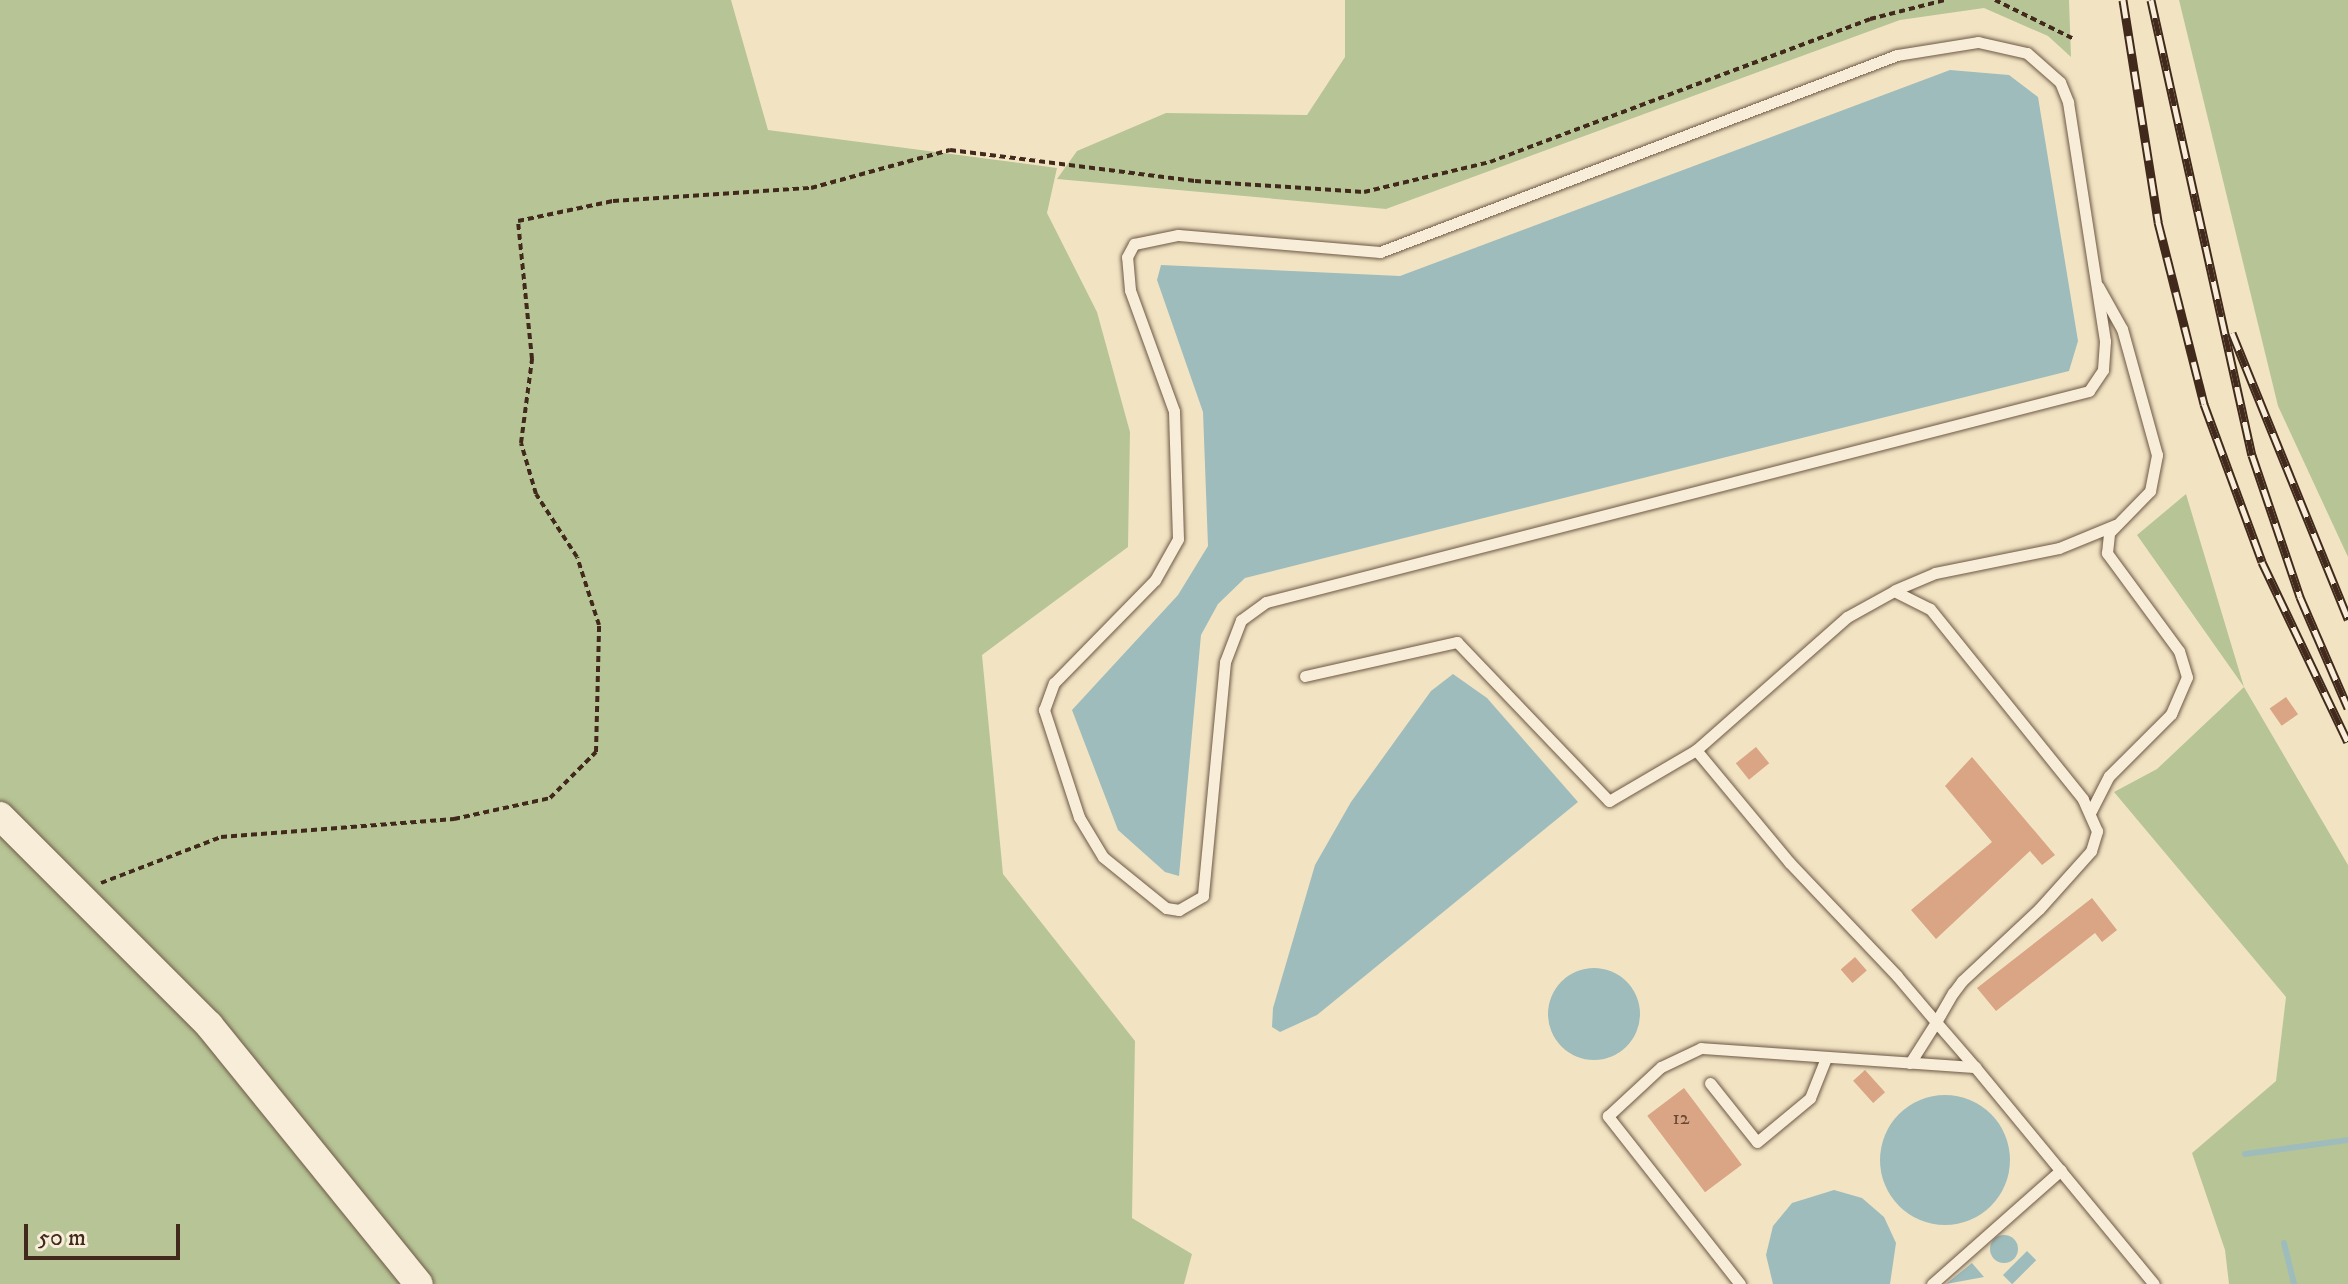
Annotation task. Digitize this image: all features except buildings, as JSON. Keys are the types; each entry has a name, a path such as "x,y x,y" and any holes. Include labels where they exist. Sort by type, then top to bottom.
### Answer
{"street":[{"path":"0,816 81,891 209,1025 419,1284"}],"lane":[{"path":"2091,811 2109,776 2171,714 2187,677 2172,640 2112,565 2107,542 2116,525 2150,491 2157,455 2122,329 2097,284 2060,82 2027,53 1978,42 1897,55 1380,252 1145,237 1127,257 1126,273 1174,411 1180,526 1174,551 1155,580 1047,697 1049,739 1085,832 1103,857 1166,908 1179,910 1203,896 1225,662 1233,633 1252,610 2078,397 2097,382 2106,356 2097,284"},
{"path":"1305,676 1457,642 1609,801 1696,750 1847,617 1894,591 1935,573 2070,545 2116,525"},
{"path":"1894,591 1930,609 2091,811 2097,831 2091,851 1973,969 1910,1063"},
{"path":"1696,750 1975,1067 2154,1284"},
{"path":"1740,1284 1608,1116 1687,1051 1975,1067"},
{"path":"1710,1083 1757,1142 1817,1090 1826,1058"},
{"path":"1932,1284 2061,1170"}],"path":[{"path":"81,891 221,837 454,819 550,798 596,752 599,625 577,557 536,494 521,443 532,359 518,221 613,201 811,188 950,150 1195,181 1364,192 1490,162 1870,19 1945,0"},
{"path":"1995,0 2074,39"}],"green space":[{"path":"0,0 731,0 768,130 1057,168 1047,213 1097,312 1130,432 1128,547 982,655 1003,874 1135,1041 1132,1218 1192,1254 1184,1284 0,1284"},
{"path":"1345,0 2069,0 2071,57 2048,36 1984,8 1900,20 1386,209 1057,179 1077,151 1166,113 1307,115 1345,57"},
{"path":"2179,0 2348,0 2348,557 2278,406"},
{"path":"2186,494 2244,687 2137,535"},
{"path":"2244,687 2348,865 2348,1284 2229,1284 2225,1250 2192,1153 2276,1081 2286,997 2114,792 2157,769"}],"water":[{"path":"1950,70 2009,75 2038,97 2078,341 2069,371 1245,578 1218,604 1201,635 1179,876 1165,872 1118,830 1072,710 1178,595 1208,546 1203,412 1157,280 1161,265 1400,276"},
{"path":"1453,674 1487,698 1578,802 1317,1015 1280,1032 1272,1027 1273,1008 1315,865 1351,802 1431,691"},
{"path":"1594,968 1612,971 1627,981 1637,996 1640,1014 1637,1032 1627,1047 1612,1057 1594,1060 1576,1057 1561,1047 1551,1032 1548,1014 1551,996 1561,981 1576,971"},
{"path":"1945,1095 1970,1100 1991,1114 2005,1135 2010,1160 2005,1185 1991,1206 1970,1220 1945,1225 1920,1220 1899,1206 1885,1185 1880,1160 1885,1135 1899,1114 1920,1100"},
{"path":"1834,1190 1862,1198 1884,1217 1896,1243 1890,1284 1773,1284 1766,1255 1773,1226 1792,1203"},
{"path":"2004,1235 2014,1239 2018,1249 2014,1259 2004,1263 1994,1259 1990,1249 1994,1239"},
{"path":"2027,1251 2036,1260 2012,1284 2003,1275"},
{"path":"1972,1263 1984,1277 1946,1284"}],"waterway":[{"path":"2245,1154 2348,1140"},
{"path":"2284,1243 2294,1284"}],"railway":[{"path":"2123,0 2158,222 2204,404 2262,562 2348,742"},
{"path":"2151,0 2252,455 2300,597 2348,708"},
{"path":"2232,333 2348,619"}]}
